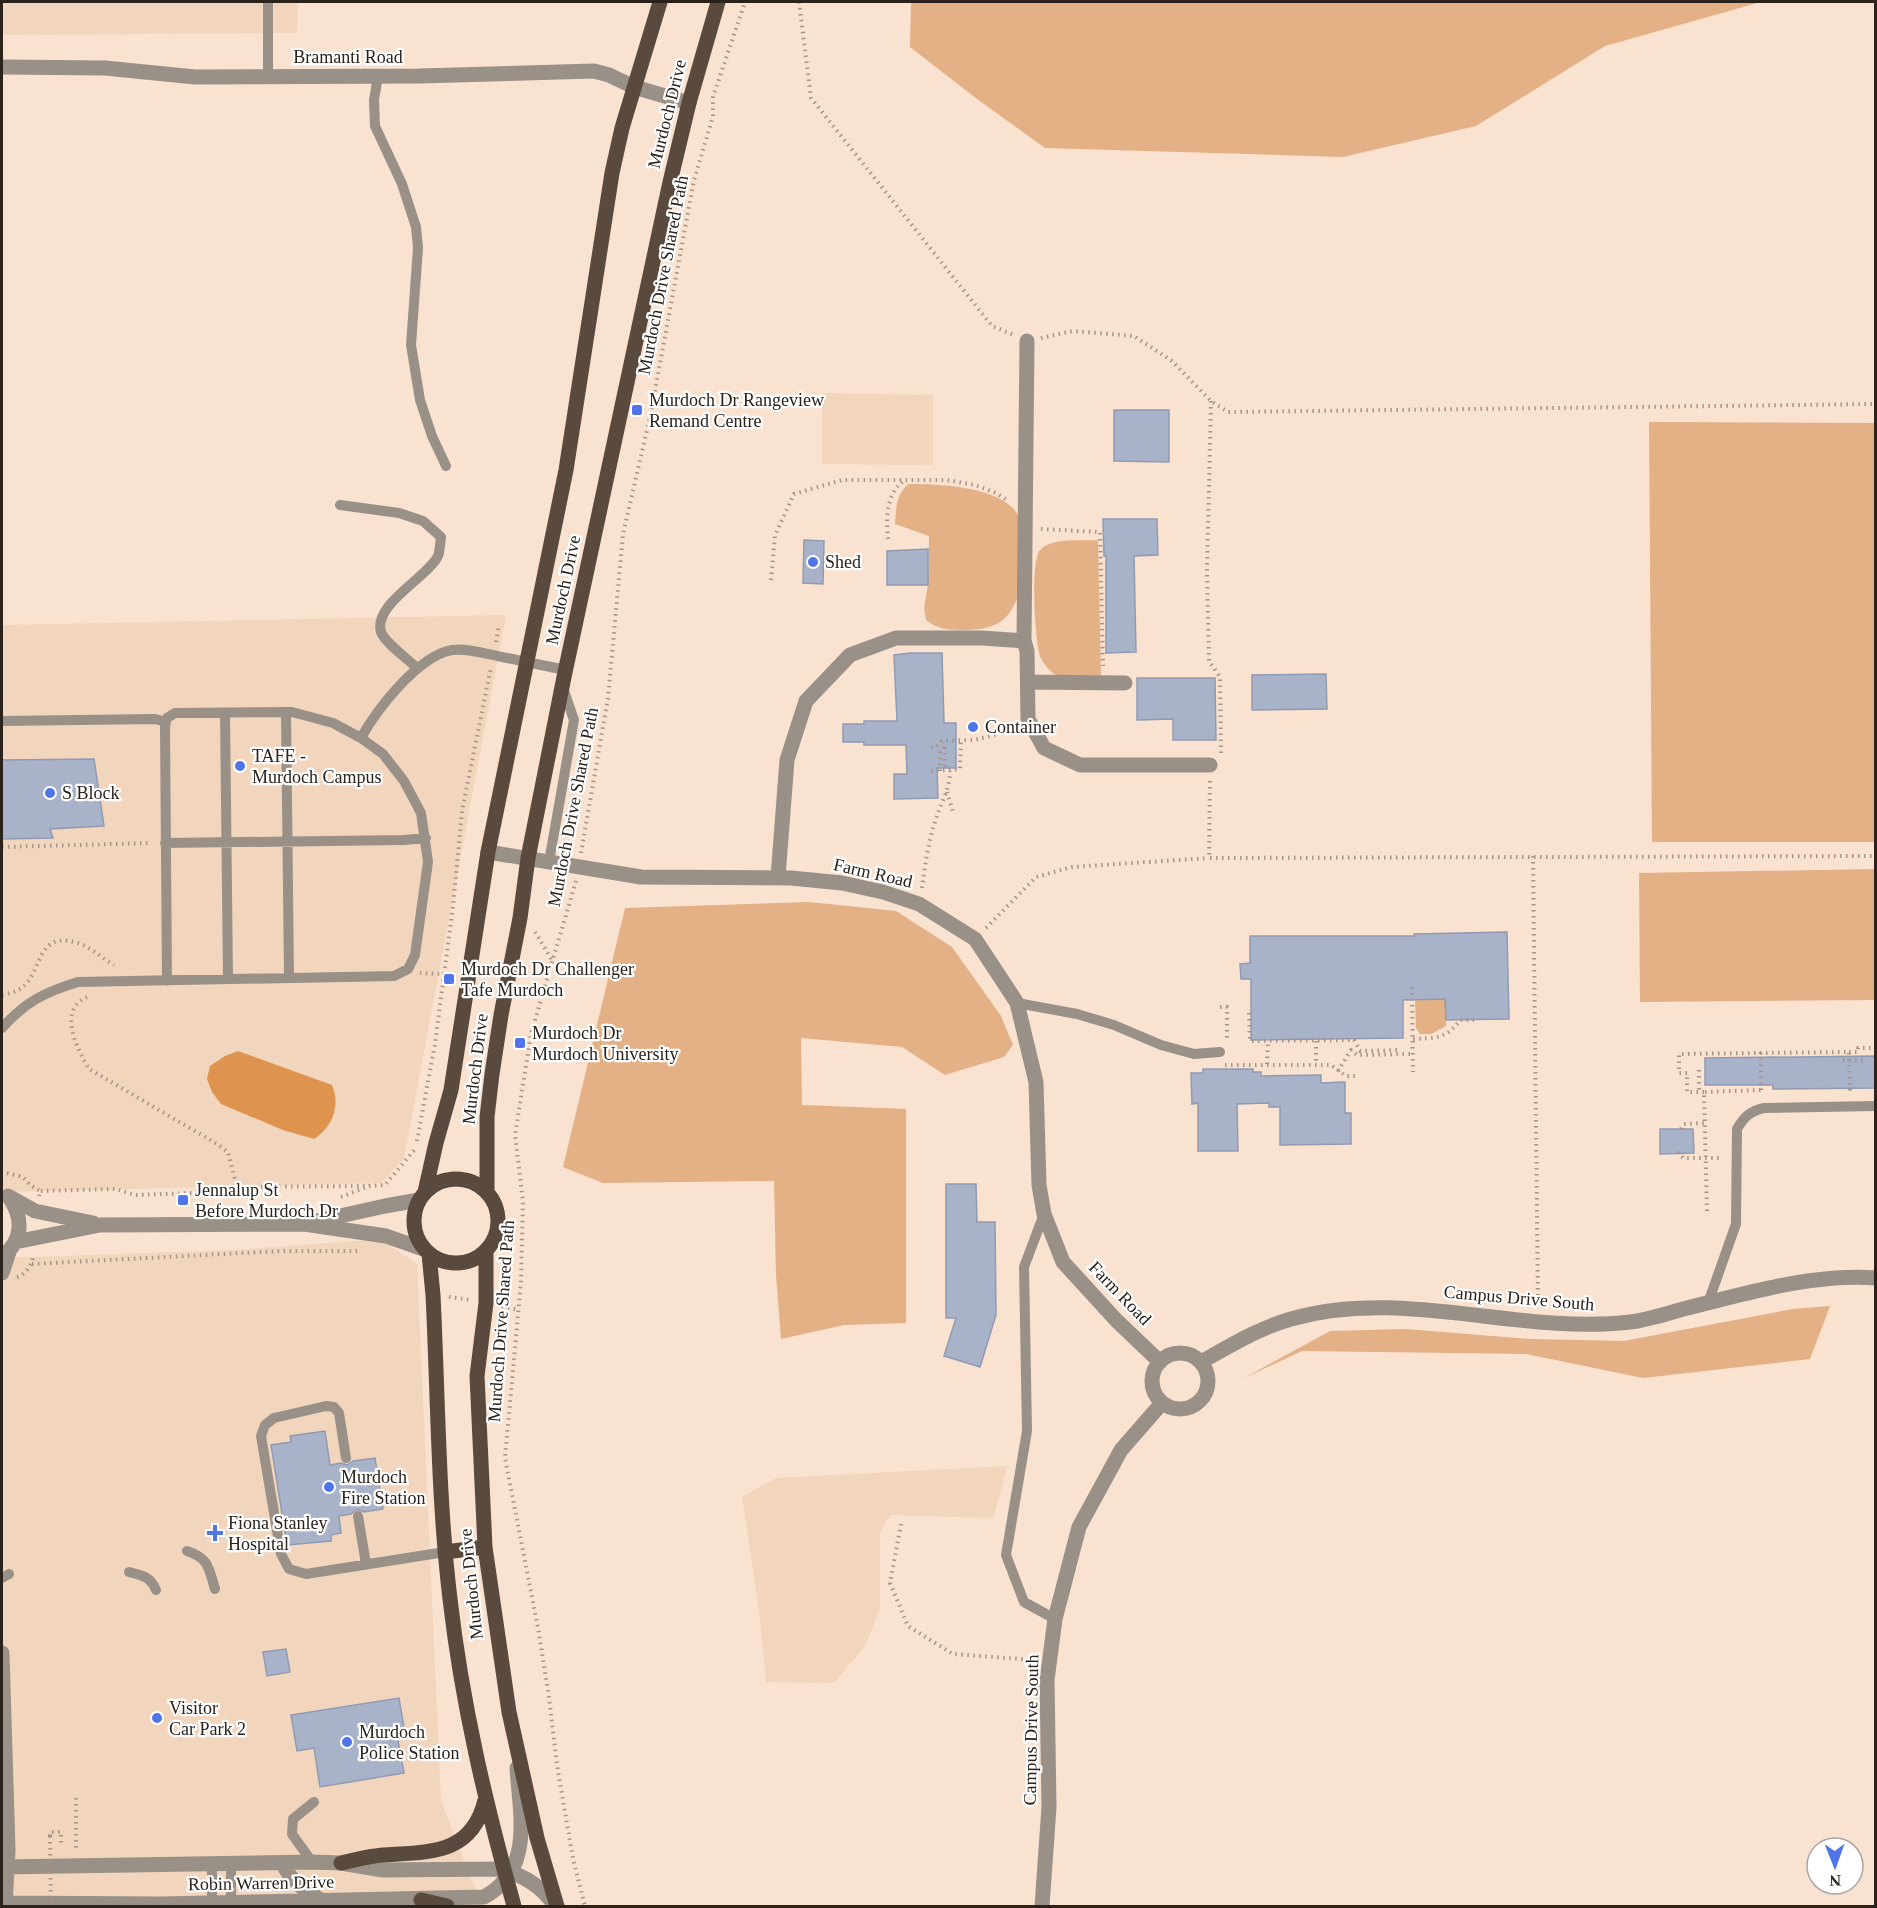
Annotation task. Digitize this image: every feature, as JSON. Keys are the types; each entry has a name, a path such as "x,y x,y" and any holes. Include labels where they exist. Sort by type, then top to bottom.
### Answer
{"main road":[{"name":"Murdoch Drive","path":"514,1906 485,1797 459,1664 445,1552 434,1295 426,1251 417,1238 414,1227 414,1215 422,1196 451,1090 488,852 566,470 612,173 622,128 660,2"},
{"name":"Murdoch Drive","path":"556,1906 537,1838 516,1747 498,1645 485,1547 477,1376 486,1303 486,1250 494,1240 498,1215 487,1192 487,1118 501,1016 520,918 528,858 564,677 663,213 689,103 718,2"},
{"path":"422,1196 436,1184 449,1180 463,1180 476,1184 487,1192"},
{"path":"426,1251 440,1260 452,1263 477,1258 486,1250"},
{"path":"445,1552 485,1547"},
{"path":"341,1863 381,1855 431,1852 446,1846 463,1838 476,1824 482,1814 485,1797"},
{"path":"421,1900 447,1906"}],"street":[{"name":"Bramanti Road","path":"2,68 105,68 195,77 594,71 609,75 634,87 689,103"},
{"path":"1027,341 1024,641 1027,651 1028,719 1044,748 1080,765 1210,765"},
{"path":"778,878 787,760 799,721 806,701 850,655 896,638 1024,641"},
{"path":"1028,682 1125,683"},
{"name":"Farm Road","path":"488,852 641,877 778,878 842,883 883,892 919,904 975,939 1017,1003 1036,1082 1039,1185 1044,1214 1064,1262 1116,1320 1160,1362"},
{"path":"5,1194 35,1211 100,1225"},
{"path":"5,1194 15,1206 20,1228 9,1249 8,1276"},
{"path":"304,1224 422,1196"},
{"path":"9,1249 34,1238 100,1225 304,1224 386,1236 426,1251"},
{"name":"Campus Drive South","path":"1201,1362 1252,1334 1291,1319 1336,1310 1406,1308 1538,1322 1599,1324 1631,1322 1791,1284 1825,1279 1875,1278"},
{"path":"1177,1353 1189,1354 1201,1362 1207,1372 1208,1385 1205,1396 1198,1403 1180,1409 1162,1403 1152,1383 1154,1371 1160,1362 1177,1353"},
{"name":"Campus Drive South","path":"1042,1906 1050,1807 1047,1680 1055,1619 1079,1527 1121,1450 1162,1403"},
{"path":"2,1653 8,1850 4,1886"},
{"path":"507,1874 518,1860 521,1839 516,1747"},
{"path":"8,1850 15,1861 29,1866"},
{"path":"283,1863 287,1873 295,1882 322,1901"},
{"name":"Robin Warren Drive","path":"507,1874 494,1892 484,1897 421,1900 27,1904 4,1886 29,1866 341,1863 383,1870 507,1874 537,1885 556,1906"}],"lane":[{"path":"268,2 268,77"},
{"path":"378,76 374,100 375,126 402,184 416,227 418,248 411,345 420,399 432,436 446,466"},
{"path":"340,505 399,513 423,521 441,537 438,555 425,573 389,605 381,623 381,632 386,639 417,668"},
{"path":"361,738 401,684 417,668 453,650 478,652 527,662 564,677 574,720 549,862"},
{"path":"286,712 289,978"},
{"path":"2,1028 24,1006 51,990 78,982 123,982 394,976 408,969 415,955 428,862 426,838 421,813 404,781 383,754 361,738 333,723 286,712 175,713 167,718 165,843 167,981"},
{"path":"225,713 228,980"},
{"path":"2,721 155,719 166,722"},
{"path":"165,843 426,838"},
{"path":"1017,1003 1077,1014 1114,1025 1161,1045 1194,1054 1224,1054"},
{"path":"1708,1303 1736,1224 1737,1129 1744,1118 1754,1110 1764,1108 1875,1106"},
{"path":"1044,1214 1024,1267 1027,1431 1006,1555 1024,1602 1055,1619"},
{"path":"346,1458 339,1413 334,1407 326,1406 274,1418 265,1425 261,1436 281,1554 289,1569 306,1574 445,1552"},
{"path":"358,1516 366,1564"},
{"path":"187,1551 200,1555 208,1564 214,1589"},
{"path":"129,1572 143,1575 153,1582 156,1590"},
{"path":"312,1862 292,1833 293,1819 314,1802"},
{"path":"231,1863 231,1903"},
{"path":"212,1864 212,1903"}],"path":[{"name":"Murdoch Drive Shared Path","path":"585,1906 573,1859 557,1765 540,1640 505,1458 518,1310 523,1203 515,1135 531,1034 575,889 592,780 608,698 623,534 650,417 693,180 713,116 713,97 745,2"},
{"path":"799,2 811,98 993,326 1027,341 1073,331 1134,336 1172,361 1211,401 1228,412 1875,404"},
{"path":"1209,858 1210,765 1222,754 1221,677 1209,661 1207,570 1211,401"},
{"path":"771,580 775,535 794,494 842,480 946,480 975,485 996,493 1010,502 1027,520 1044,530 1100,532 1104,682"},
{"path":"888,539 888,506 894,489 904,480"},
{"path":"7,1173 23,1177 40,1191 116,1189 135,1195 194,1193 212,1187 385,1185 415,1151 435,1044 453,907 462,811 486,690"},
{"path":"931,747 936,747 942,741 984,739 997,734"},
{"path":"931,771 960,769 961,741"},
{"path":"940,771 945,751 945,766 947,766"},
{"path":"919,904 929,841 935,819 950,784 950,771"},
{"path":"947,791 954,815"},
{"path":"2,847 165,843"},
{"path":"1533,856 1538,1322"},
{"path":"975,939 1036,877 1072,867 1209,858 1875,856"},
{"path":"2,995 16,992 25,985 32,976 41,954 52,943 62,941 74,941 102,956 112,965 121,968 123,982"},
{"path":"408,969 423,974 444,974"},
{"path":"1412,987 1413,1072"},
{"path":"95,997 85,997 75,1004 71,1018 76,1048 88,1069 218,1144 228,1152 237,1187"},
{"path":"1220,1007 1227,1007 1224,1054 1227,1065"},
{"path":"1249,1013 1250,1041 1354,1040 1360,1051 1401,1050"},
{"path":"1413,1039 1446,1035 1460,1020 1476,1020"},
{"path":"1316,1041 1316,1065"},
{"path":"1267,1064 1268,1042"},
{"path":"1338,1071 1351,1050 1357,1045"},
{"path":"1849,1052 1858,1052 1858,1048 1875,1048"},
{"path":"1351,1050 1357,1055 1413,1054"},
{"path":"1699,1070 1702,1092 1687,1092 1687,1073 1679,1073 1680,1054 1761,1053"},
{"path":"1843,1060 1863,1061"},
{"path":"1215,1065 1267,1064 1324,1067 1331,1065 1346,1076 1356,1076"},
{"path":"1681,1129 1684,1124 1705,1124"},
{"path":"1678,1152 1683,1158 1737,1158"},
{"path":"339,1197 369,1186"},
{"path":"35,1211 40,1191"},
{"path":"8,1276 21,1276 32,1264 34,1238"},
{"path":"32,1264 281,1251 363,1251"},
{"path":"434,1295 518,1310"},
{"path":"901,1524 890,1583 908,1626 952,1654 1050,1661"},
{"path":"76,1798 76,1848"},
{"path":"51,1906 50,1832 61,1832 62,1848"}],"shaded area":[{"path":"2,2 298,2 297,33 2,35"},
{"path":"911,2 1761,2 1605,46 1476,126 1343,157 1045,148 910,47"},
{"path":"822,393 933,395 933,465 822,464"},
{"path":"1649,422 1875,423 1875,842 1652,842"},
{"path":"908,484 949,486 979,491 993,495 1014,509 1021,521 1019,589 1014,606 1001,621 984,628 960,630 940,628 926,620 924,608 928,585 929,536 895,524 896,507"},
{"path":"1098,540 1101,675 1070,677 1054,674 1044,663 1038,648 1034,601 1037,557 1045,546 1059,541"},
{"name":"TAFE - Murdoch Campus","path":"506,615 404,1158 381,1183 2,1192 2,625"},
{"path":"1875,869 1875,1000 1640,1002 1639,873"},
{"path":"809,902 896,911 952,947 1001,1016 1013,1045 1004,1057 945,1075 902,1047 801,1038 802,1105 906,1109 906,1323 844,1325 781,1339 776,1275 774,1181 603,1183 563,1167 625,908"},
{"path":"1445,999 1446,1026 1431,1034 1420,1034 1416,1028 1415,1000"},
{"path":"238,1051 332,1085 336,1101 333,1116 326,1129 314,1139 283,1130 221,1104 212,1092 207,1079 210,1066"},
{"name":"Fiona Stanley Hospital","path":"380,1239 417,1264 441,1801 482,1906 2,1906 2,1258 234,1250"},
{"path":"1830,1306 1810,1359 1643,1378 1526,1354 1302,1351 1244,1378 1330,1331 1406,1329 1530,1339 1624,1341 1793,1309"},
{"path":"1008,1466 993,1518 890,1515 880,1532 880,1609 865,1646 834,1683 766,1682 759,1610 742,1497 776,1478"}],"building":[{"path":"1114,410 1169,410 1169,462 1114,461"},
{"path":"1103,519 1157,519 1158,555 1134,556 1136,652 1106,653 1106,556 1104,556"},
{"name":"Shed","path":"804,540 824,541 823,584 803,583"},
{"path":"928,549 928,585 887,585 887,551"},
{"path":"942,653 944,723 956,723 956,768 937,768 938,798 894,799 894,774 907,774 906,745 864,745 864,742 843,742 843,724 864,724 864,721 897,721 894,655"},
{"path":"1326,674 1327,709 1252,710 1252,675"},
{"path":"1137,678 1215,678 1216,740 1173,740 1173,719 1137,720"},
{"name":"S Block","path":"94,759 104,826 50,829 53,838 2,839 2,760"},
{"path":"1507,932 1509,1019 1446,1020 1445,999 1403,1000 1403,1038 1251,1040 1251,979 1241,979 1240,964 1250,963 1250,936 1414,936 1414,934"},
{"path":"1875,1056 1875,1088 1773,1089 1773,1085 1705,1085 1705,1058"},
{"path":"1203,1069 1253,1069 1253,1072 1261,1072 1261,1076 1321,1075 1321,1083 1345,1082 1345,1113 1351,1113 1351,1144 1280,1145 1280,1107 1269,1107 1269,1103 1237,1104 1238,1151 1198,1151 1198,1103 1192,1104 1191,1073 1203,1073"},
{"path":"1660,1129 1693,1129 1694,1153 1660,1154"},
{"path":"946,1184 976,1184 977,1222 995,1222 996,1315 980,1367 944,1356 956,1318 946,1318"},
{"name":"Murdoch Fire Station","path":"325,1431 330,1465 341,1463 347,1465 353,1461 375,1458 383,1509 364,1512 357,1509 351,1514 339,1516 341,1533 331,1535 331,1541 287,1545 271,1445 291,1442 290,1436"},
{"path":"286,1649 290,1672 267,1676 263,1652"},
{"name":"Murdoch Police Station","path":"399,1698 405,1734 397,1735 404,1773 320,1787 314,1748 297,1751 291,1715"}],"place":[{"name":"Murdoch Dr Rangeview Remand Centre","path":"637,410"},
{"name":"Shed","path":"813,562"},
{"name":"Container","path":"973,727"},
{"name":"TAFE - Murdoch Campus","path":"240,766"},
{"name":"S Block","path":"50,793"},
{"name":"Murdoch Dr Challenger Tafe Murdoch","path":"449,979"},
{"name":"Murdoch Dr Murdoch University","path":"520,1043"},
{"name":"Jennalup St Before Murdoch Dr","path":"183,1200"},
{"name":"Murdoch Fire Station","path":"329,1487"},
{"name":"Fiona Stanley Hospital","path":"215,1533"},
{"name":"Visitor Car Park 2","path":"157,1718"},
{"name":"Murdoch Police Station","path":"347,1742"}]}
